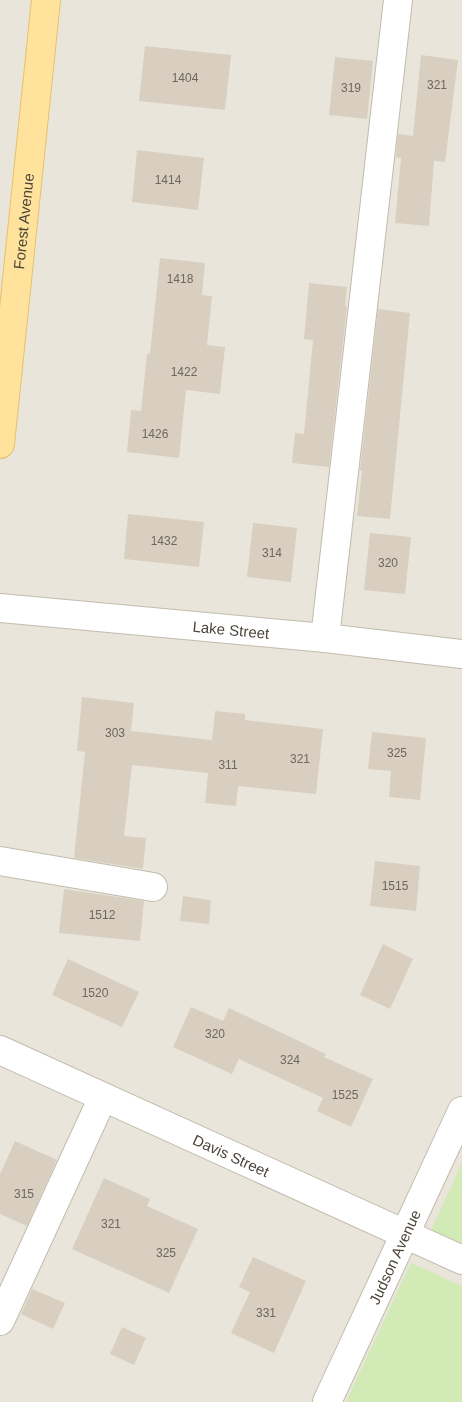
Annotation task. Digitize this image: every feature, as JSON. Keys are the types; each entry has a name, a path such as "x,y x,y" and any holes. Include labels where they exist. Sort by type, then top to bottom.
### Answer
{"main road":[{"name":"Forest Avenue","path":"0,444 46,0"}],"street":[{"path":"325,638 398,0"},
{"name":"Lake Street","path":"0,608 325,638 462,654"},
{"path":"0,861 153,887"},
{"name":"Davis Street","path":"0,1050 462,1260"},
{"path":"0,1321 103,1097"},
{"name":"Judson Avenue","path":"327,1402 462,1112"}],"shaded area":[{"path":"0,0 462,0 462,1402 0,1402"}],"green space":[{"path":"462,1163 462,1249 429,1234"},
{"path":"411,1263 462,1286 462,1402 346,1402"}],"building":[{"path":"145,46 231,55 225,110 139,101"},
{"path":"421,55 458,60 445,162 434,161 429,226 395,223 401,158 396,157 398,134 413,136"},
{"path":"335,57 373,61 367,119 329,115"},
{"path":"137,150 204,158 198,210 132,202"},
{"path":"160,258 205,263 202,295 212,296 207,345 225,347 220,394 186,390 179,458 127,452 131,410 141,411 147,354 150,354"},
{"path":"309,283 347,287 345,306 347,306 329,467 292,463 295,433 304,434 313,340 304,339"},
{"path":"378,309 410,313 390,519 357,516 362,471 360,470"},
{"path":"128,514 204,522 199,567 124,559"},
{"path":"253,523 297,528 291,582 247,577"},
{"path":"370,533 411,537 405,594 364,590"},
{"path":"82,697 134,703 131,731 212,740 215,711 245,714 245,720 323,729 316,794 238,786 236,806 205,803 208,773 132,765 124,836 146,838 143,869 74,858 85,752 77,751"},
{"path":"372,732 426,738 420,800 389,797 391,771 368,769"},
{"path":"375,861 420,866 416,911 370,906"},
{"path":"64,889 144,901 140,941 59,933"},
{"path":"183,896 211,900 209,924 180,921"},
{"path":"383,944 413,959 390,1009 360,995"},
{"path":"68,959 139,992 122,1027 52,995"},
{"path":"191,1007 223,1021 229,1008 326,1054 324,1057 373,1079 351,1127 317,1111 323,1098 239,1059 232,1074 173,1047"},
{"path":"15,1141 57,1160 27,1226 0,1214 0,1174"},
{"path":"104,1178 150,1199 147,1206 198,1229 169,1293 72,1249"},
{"path":"253,1257 306,1281 274,1353 231,1333 250,1292 239,1287"},
{"path":"32,1289 65,1303 53,1329 21,1314"},
{"path":"122,1327 146,1338 134,1365 110,1354"}]}
